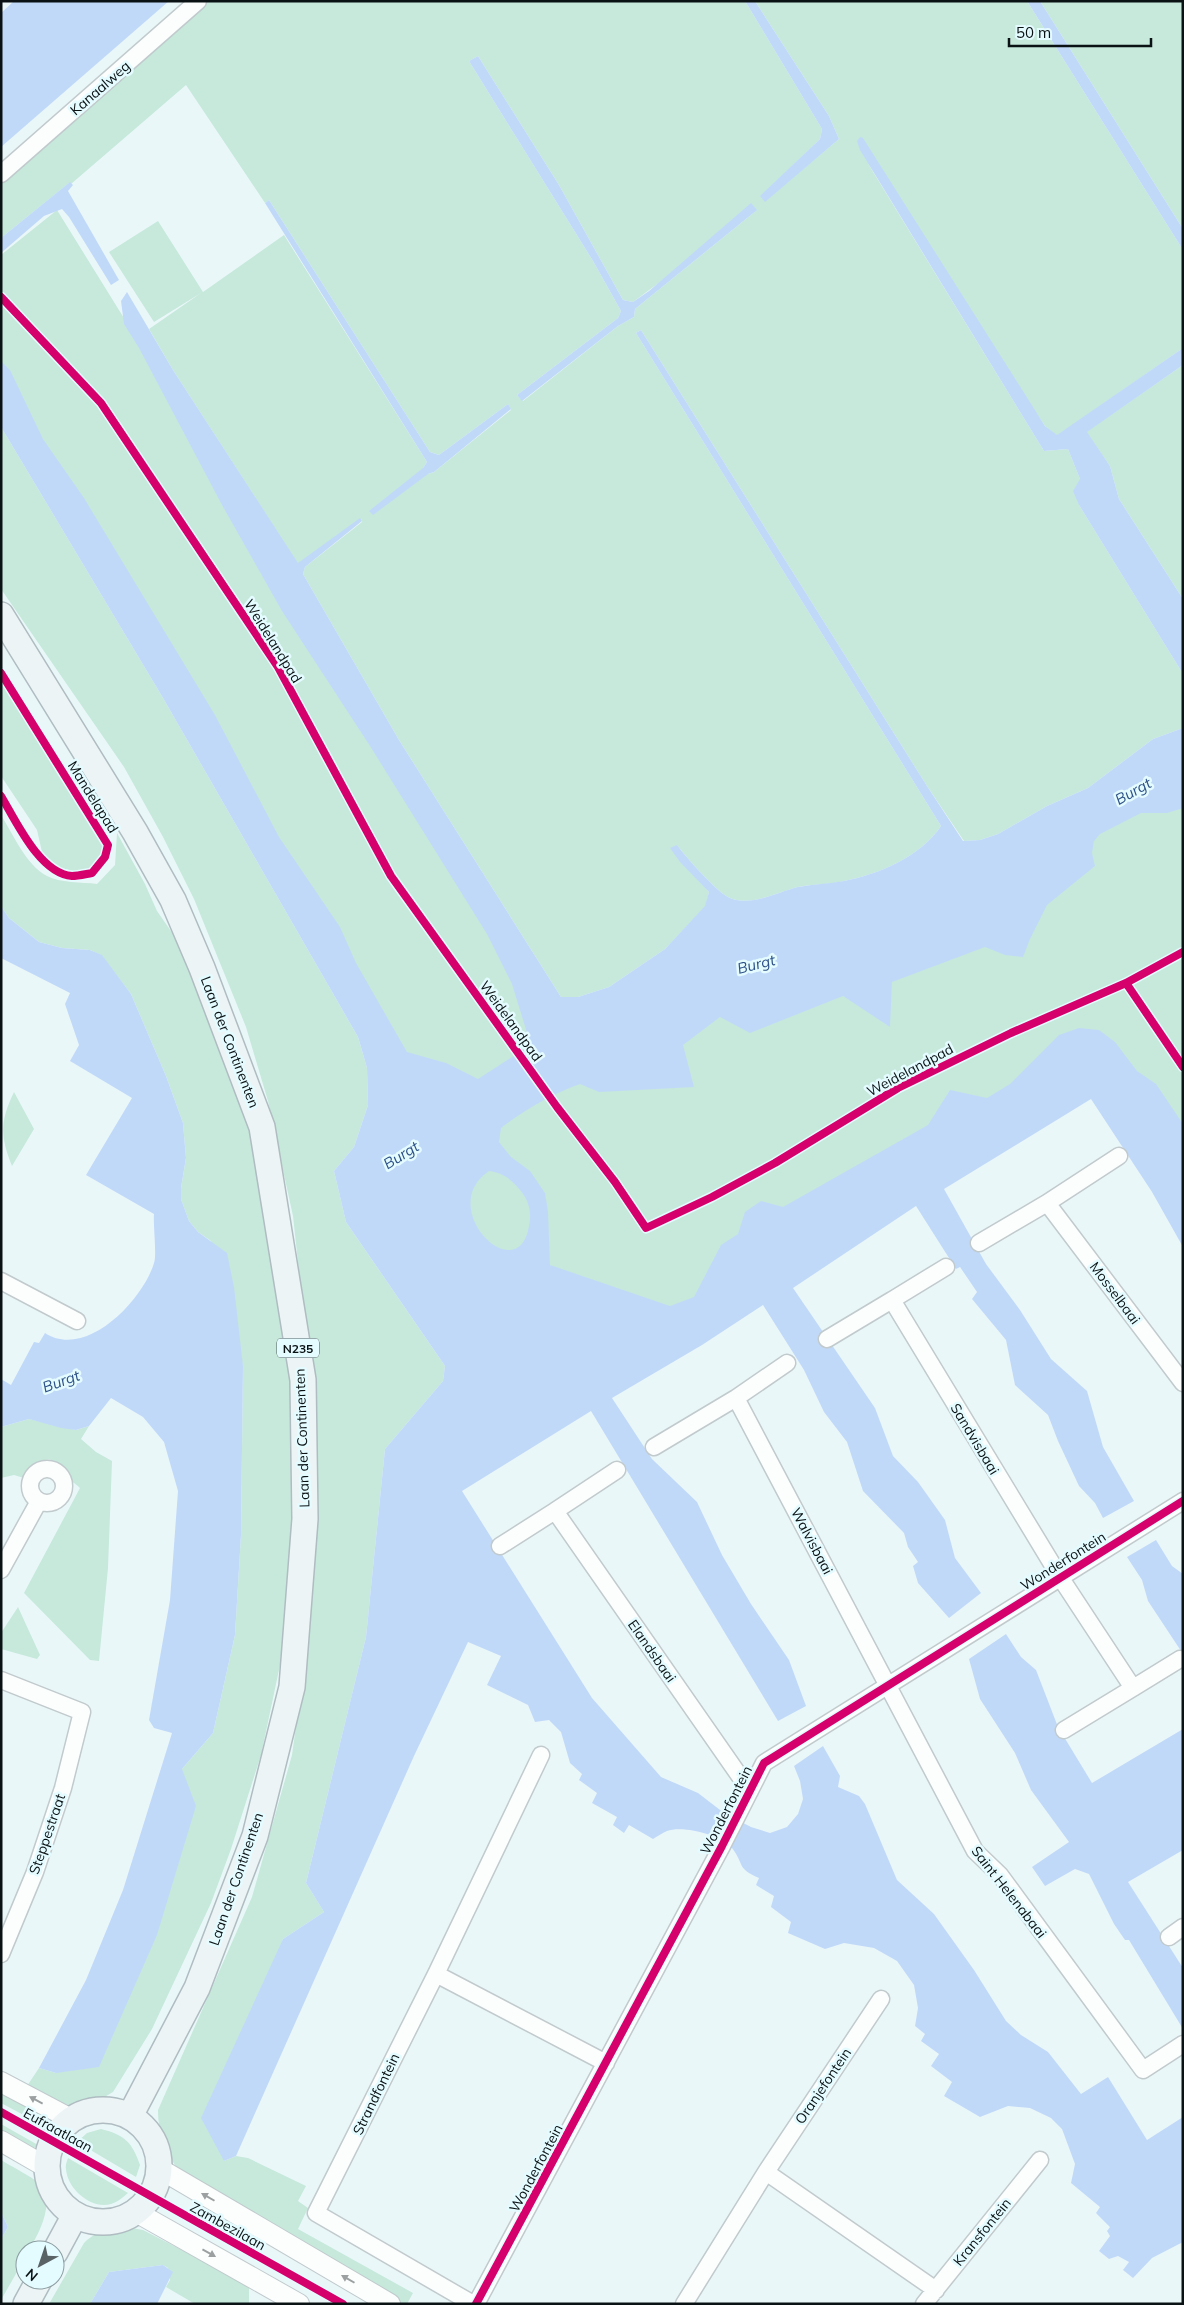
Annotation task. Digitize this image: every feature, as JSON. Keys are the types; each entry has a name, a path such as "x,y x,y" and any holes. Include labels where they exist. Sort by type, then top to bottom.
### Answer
{"main road":[{"name":"Laan der Continenten","path":"1,616 135,832 173,900 202,968 262,1127 272,1176 303,1380 305,1519 292,1688 254,1836 204,1970 197,1988 130,2116"},
{"path":"100,2109 115,2110 130,2116 143,2125 152,2138 158,2153 160,2169 156,2186 148,2200 136,2212 122,2220 90,2221 75,2215 55,2195 49,2182 46,2168 50,2145 59,2131 71,2119 85,2112 100,2109"},
{"path":"61,2240 75,2215"},
{"path":"26,2304 34,2290"}],"street":[{"name":"Kanaalweg","path":"1,174 198,1"},
{"path":"978,1243 1047,1203 1119,1156"},
{"name":"Mosselbaai","path":"1047,1203 1183,1383"},
{"path":"827,1339 946,1267"},
{"path":"1,1280 76,1321"},
{"name":"Sandvisbaai","path":"892,1300 1060,1577"},
{"path":"654,1447 736,1398 787,1363"},
{"name":"Walvisbaai","path":"736,1398 888,1685"},
{"path":"500,1546 617,1470"},
{"path":"1,1570 39,1501"},
{"name":"Wonderfontein","path":"475,2304 722,1846 764,1763 1183,1501"},
{"name":"Elandsbaai","path":"555,1511 750,1791"},
{"name":"Wonderfontein","path":"1060,1577 1133,1688"},
{"path":"1064,1730 1180,1659"},
{"name":"Steppestraat","path":"1,1680 82,1712 63,1788 38,1863 1,1954"},
{"name":"Saint Helenabaai","path":"888,1685 975,1851 1000,1875 1143,2070 1182,2045"},
{"name":"Strandfontein","path":"475,2304 316,2213 436,1974 541,1755"},
{"path":"1169,1936 1183,1927"},
{"path":"436,1974 606,2063"},
{"name":"Oranjefontein","path":"684,2304 766,2172 881,1999"},
{"name":"Eufraatlaan","path":"1,2082 71,2119"},
{"path":"1,2141 46,2168"},
{"name":"Kransfontein","path":"924,2304 1040,2160"},
{"name":"Zambezilaan","path":"160,2169 390,2304"},
{"path":"766,2172 936,2290"},
{"path":"136,2212 299,2304"}],"green space":[{"path":"197,1 745,1 822,129 820,139 761,196 765,201 839,139 829,116 755,1 1027,1 1183,250 1183,348 1057,436 1045,426 867,162 1044,451 1068,449 1080,479 1079,505 1183,674 1183,728 1153,739 1088,788 1047,806 998,834 980,840 964,841 927,786 641,330 636,333 941,826 922,847 885,869 844,881 798,887 763,898 745,901 736,900 723,894 701,873 677,845 697,878 709,892 706,906 665,949 609,987 578,997 561,997 399,740 303,574 305,567 362,522 361,519 298,564 173,370 149,329 201,293 154,322 109,252 158,221 203,292 284,235 427,462 423,468 428,474 434,472 511,410 508,404 439,455 430,452 269,200 265,203 186,85 71,184 69,183 1,238 1,165","holes":["478,56 559,185 623,300 633,302 757,210 635,309 634,317 618,326 523,401 517,395 618,318 621,311 593,261 469,61"]},
{"path":"1040,1 1183,1 1183,229"},
{"path":"57,210 573,1043 1183,776 1183,1185 1103,1063 563,1380 435,1245 381,1042 1,423 1,255"},
{"path":"1183,365 1183,599 1119,499 1110,466 1086,432"},
{"path":"1,427 163,698 358,1037 367,1068 368,1105 354,1147 334,1171 346,1222 445,1366 443,1381 385,1449 366,1637 306,1883 324,1912 283,1939 224,2161 236,2156 248,2158 306,2186 298,2201 308,2208 298,2229 413,2293 407,2304 402,2304 179,2171 166,2150 161,2135 158,2110 252,1897 292,1755 310,1627 316,1428 293,1216 268,1101 246,1027 194,899 163,837 124,767 1,589"},
{"path":"1,665 106,845 101,860 90,870 80,873 58,867 42,852 37,830 1,776"},
{"path":"1,815 26,857 39,871 52,878 65,881 97,884 115,865 117,833 145,884 157,911 189,957 220,1036 259,1162 293,1349 293,1542 280,1665 261,1755 231,1849 211,1903 152,2029 113,2092 96,2102 71,2106 27,2086 39,2068 56,2073 182,1769 213,1733 235,1635 241,1535 243,1366 211,1241 198,1232 189,1221 181,1199 186,1158 183,1123 166,1076 131,994 101,955 90,950 62,948 39,942 9,918 1,906"},
{"path":"14,1092 34,1129 12,1166 5,1146 3,1129 6,1112"},
{"path":"29,1419 76,1430 89,1426 81,1439 96,1452 112,1461 108,1568 99,1661 90,1660 24,1593 80,1488 68,1478 56,1462 48,1459 33,1466 27,1479 14,1475 1,1478 1,1427"},
{"path":"18,1607 40,1655 37,1659 1,1649 1,1633"},
{"path":"1,2091 49,2115 48,2128 1,2103"},
{"path":"1,2124 38,2145 29,2152 1,2136"},
{"path":"101,2129 122,2137 130,2145 140,2165 136,2177 77,2142 87,2133"},
{"path":"68,2158 128,2193 111,2204 96,2204 89,2201 76,2190 67,2176 66,2164"},
{"path":"1,2160 41,2185 45,2193 46,2209 41,2227 34,2240 15,2240 15,2276 1,2300 1,2239 8,2227 1,2212"},
{"path":"126,2227 143,2230 249,2285 249,2304 195,2304 166,2287 170,2280 168,2268 163,2265 109,2272 90,2304 49,2304 57,2290 65,2290 65,2276 84,2243 94,2235"}],"water":[{"path":"14,1 169,1 1,147 1,13"},
{"path":"745,1 755,1 829,116 839,139 765,202 760,196 820,139 822,129"},
{"path":"1027,1 1040,1 1183,229 1183,250"},
{"path":"478,56 559,185 623,300 633,302 649,291 751,203 757,210 635,309 634,317 618,326 522,401 517,395 618,318 621,311 593,261 469,61"},
{"path":"860,137 863,138 1045,426 1057,435 1183,348 1183,365 1087,432 1110,466 1119,499 1183,599 1183,674 1079,505 1073,491 1080,479 1068,449 1044,451 860,150 857,141"},
{"path":"70,182 73,185 68,191 119,280 111,285 69,217 62,209 44,216 1,253 1,238"},
{"path":"269,200 430,452 439,455 508,404 511,409 434,472 428,474 373,515 369,511 423,468 427,462 265,203"},
{"name":"Burgt","path":"127,292 173,370 298,563 360,518 362,521 305,567 303,574 399,740 561,997 578,997 609,987 665,949 705,906 709,892 680,862 670,848 677,845 701,873 723,894 736,900 745,901 763,898 798,887 844,881 885,869 922,847 941,826 636,333 641,330 963,841 980,840 998,834 1047,806 1088,788 1153,739 1183,728 1183,808 1167,813 1141,813 1100,834 1094,841 1092,853 1095,866 1047,905 1023,957 1005,955 985,947 892,982 890,1027 843,996 750,1033 720,1017 683,1045 694,1087 599,1092 580,1084 548,1098 510,1121 501,1128 499,1142 511,1157 530,1171 545,1193 548,1211 550,1265 670,1306 694,1297 721,1245 738,1234 745,1212 761,1201 783,1207 928,1125 950,1090 987,1098 1010,1084 1059,1035 1079,1028 1099,1030 1115,1042 1137,1071 1156,1084 1183,1124 1183,1247 1152,1192 1091,1099 944,1189 986,1264 1020,1310 1051,1359 1087,1391 1103,1447 1134,1501 1103,1518 1095,1503 1079,1486 1048,1415 1015,1385 1006,1340 972,1299 977,1292 960,1267 956,1269 916,1206 793,1288 875,1408 893,1456 918,1482 945,1520 955,1558 981,1593 949,1618 918,1583 913,1566 918,1562 908,1547 904,1533 863,1491 847,1442 824,1412 804,1370 763,1305 702,1345 612,1398 652,1459 697,1502 722,1555 751,1604 789,1660 806,1706 778,1721 591,1411 462,1491 592,1698 661,1777 698,1793 724,1813 751,1827 770,1833 787,1827 798,1814 803,1799 800,1781 794,1766 823,1746 840,1776 838,1787 859,1796 865,1804 897,1880 934,1914 974,1970 1006,2021 1021,2035 1048,2052 1081,2094 1108,2077 1147,2140 1183,2117 1183,2242 1152,2258 1133,2278 1123,2270 1129,2262 1118,2256 1109,2259 1099,2251 1110,2236 1107,2231 1110,2227 1096,2213 1100,2207 1071,2183 1075,2164 1062,2129 1051,2118 1030,2108 1008,2106 980,2117 944,2096 952,2082 931,2066 939,2054 921,2041 925,2034 915,2026 918,2008 914,1985 897,1961 874,1948 844,1943 825,1949 788,1933 791,1922 771,1907 774,1896 756,1885 759,1878 744,1869 736,1854 727,1843 711,1835 692,1830 674,1829 653,1839 629,1825 624,1833 613,1825 617,1817 592,1803 597,1793 579,1780 582,1774 570,1763 561,1732 549,1720 535,1722 528,1705 487,1685 501,1656 468,1642 414,1756 236,2156 224,2161 201,2118 283,1939 324,1912 306,1883 366,1637 385,1449 443,1381 445,1366 346,1222 334,1171 354,1147 368,1105 367,1068 358,1037 163,698 1,427 1,361 10,370 43,439 84,498 215,715 279,837 340,927 356,963 407,1052 446,1063 478,1079 526,1048 528,1036 512,984 487,934 370,746 282,611 222,505 139,348 124,324 121,301","holes":["489,1171 503,1175 513,1183 526,1198 529,1207 529,1226 522,1244 510,1250 497,1247 484,1237 475,1222 470,1204 474,1187"]},
{"name":"Burgt","path":"1,906 9,918 39,942 62,948 90,950 102,955 131,994 166,1076 183,1123 186,1158 181,1199 189,1221 198,1232 227,1253 234,1287 243,1366 241,1535 235,1635 213,1733 182,1769 196,1806 157,1935 99,2067 56,2073 39,2068 86,1980 123,1890 172,1733 154,1728 149,1720 170,1600 178,1491 164,1442 143,1417 111,1398 89,1426 76,1430 29,1419 1,1427 1,1379 11,1385 34,1342 39,1343 45,1333 61,1339 78,1339 95,1332 111,1322 125,1309 148,1278 154,1263 155,1254 154,1214 86,1175 132,1098 70,1061 79,1045 65,1004 70,993 1,958"},
{"path":"1156,1540 1172,1566 1183,1574 1183,1654 1148,1601 1142,1580 1127,1557"},
{"path":"1006,1634 1021,1657 1036,1670 1058,1727 1092,1783 1183,1729 1183,1850 1128,1882 1183,1968 1183,2029 1129,1940 1125,1940 1114,1924 1089,1874 1075,1869 1045,1886 1032,1867 1069,1842 1031,1790 1015,1753 980,1699 969,1659"},
{"path":"1,2212 8,2227 1,2239"},
{"path":"163,2265 173,2272 157,2304 90,2304 109,2272"}],"cycle path":[{"name":"Weidelandpad","path":"1,297 101,403 278,667 391,876 557,1107 615,1182 646,1228 712,1197 775,1163 898,1088 1011,1033 1126,983 1183,952"},
{"name":"Mandelapad","path":"1,673 108,845 105,857 92,873 72,876 60,873 39,856 30,845 1,796"},
{"path":"1126,983 1183,1067"},
{"path":"476,2304 722,1846 764,1763 1183,1501"},
{"path":"1,2112 343,2304"}]}
